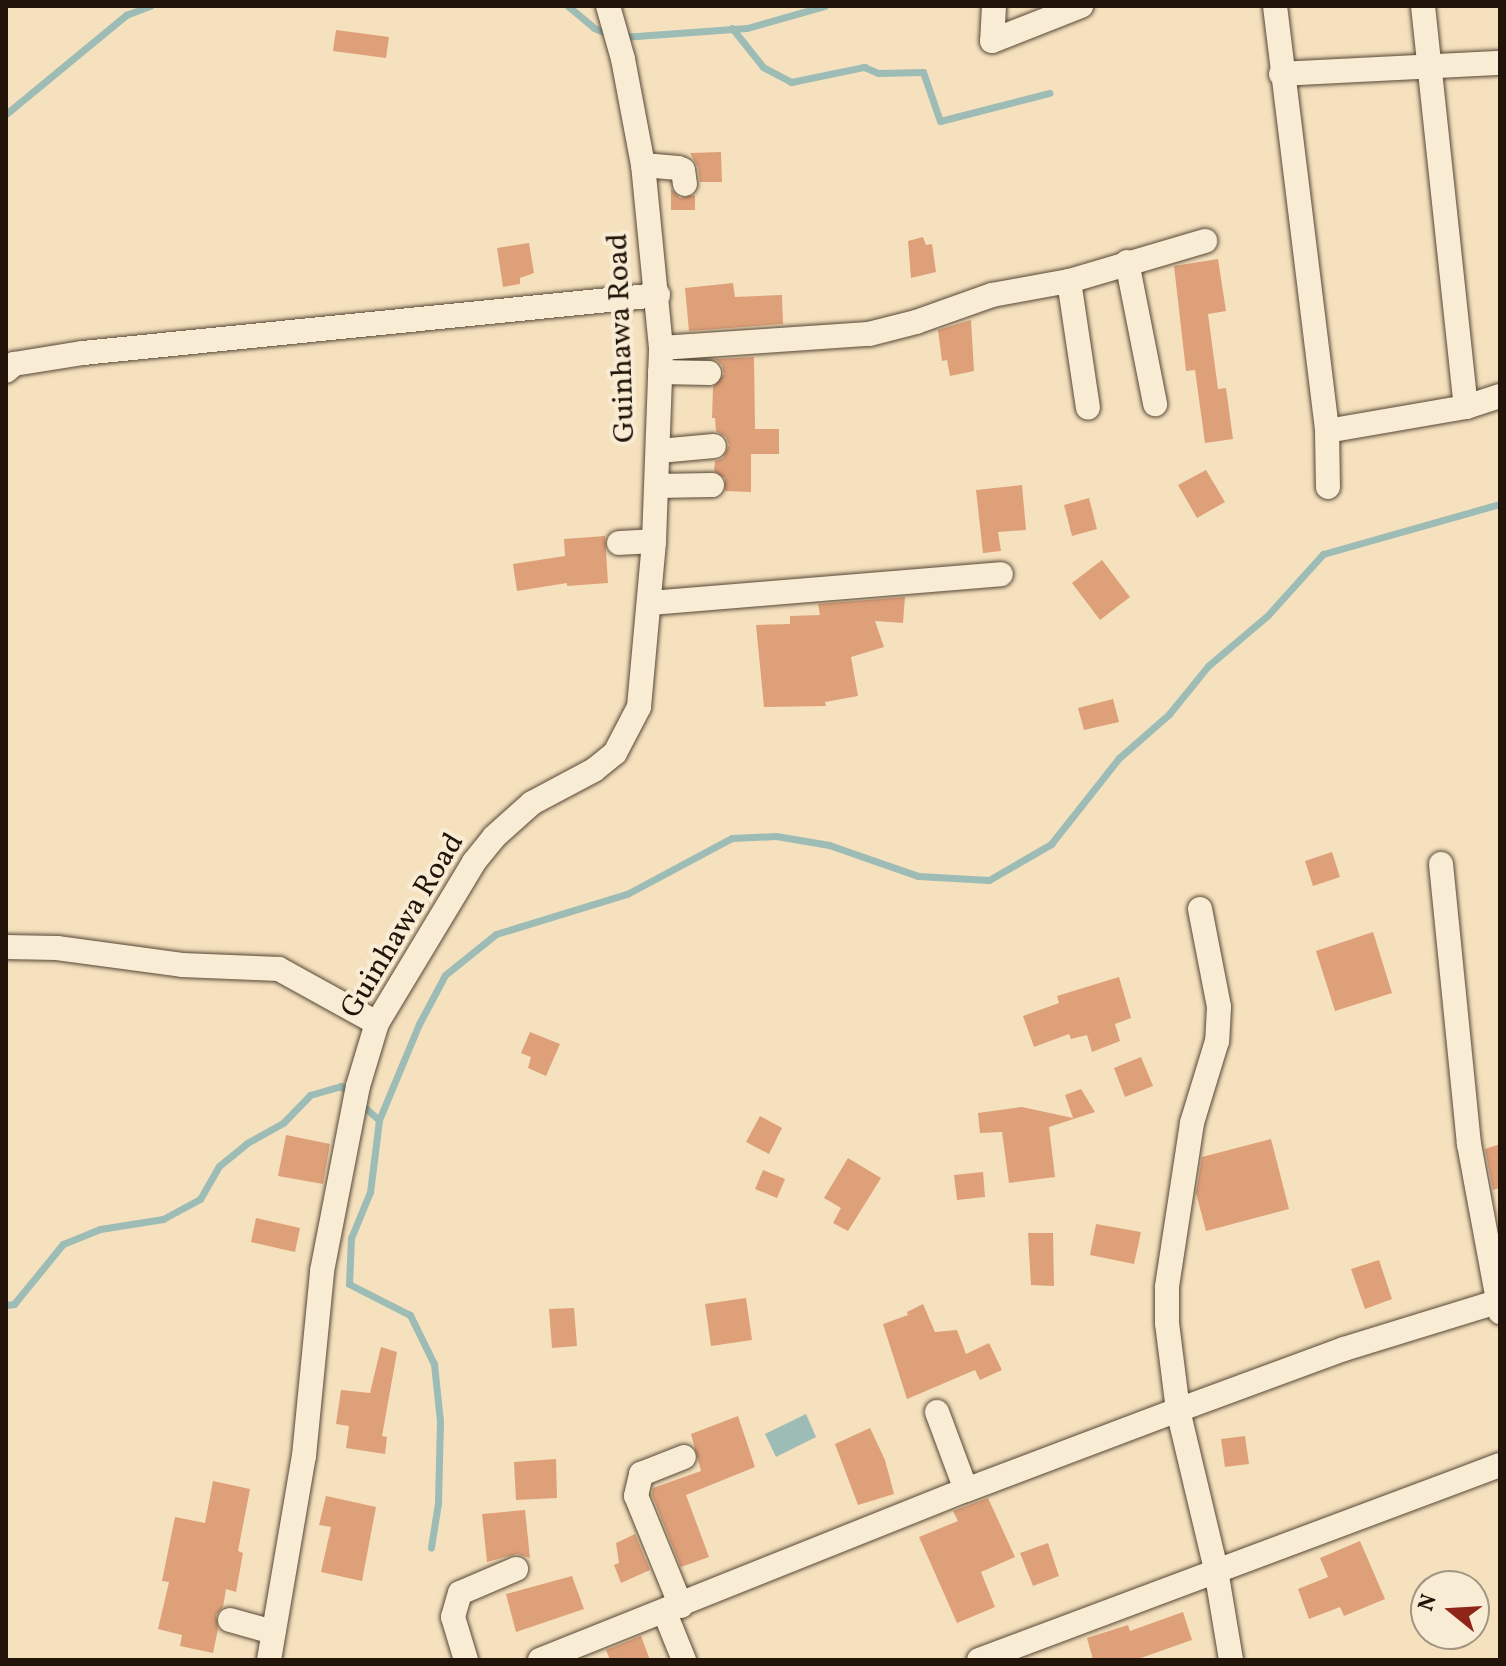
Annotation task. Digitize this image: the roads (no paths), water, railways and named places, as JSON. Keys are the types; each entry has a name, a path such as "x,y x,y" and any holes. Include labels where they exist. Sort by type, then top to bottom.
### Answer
{"street":[{"path":"994,6 992,41 1081,6"},
{"path":"1275,6 1327,431 1328,487"},
{"path":"1423,6 1466,407"},
{"name":"Guinhawa Road","path":"269,1660 304,1456 322,1271 358,1086 377,1023 474,862 494,837 532,803 594,770 615,753 630,730 639,707 650,603 659,451 658,295 643,165 611,13"},
{"path":"1281,74 1500,63"},
{"path":"643,165 683,170 685,184"},
{"path":"660,360 869,334 916,322 992,295 1069,281 1205,241"},
{"path":"1127,262 1155,404"},
{"path":"1069,281 1088,408"},
{"path":"6,371 14,364 83,353 658,295"},
{"path":"660,360 709,373"},
{"path":"1327,431 1466,407 1500,396"},
{"path":"659,451 714,446"},
{"path":"657,486 712,485"},
{"path":"619,543 654,541"},
{"path":"650,603 1001,574"},
{"path":"540,1660 966,1490 1178,1410 1344,1349 1499,1305 1469,1144 1441,864"},
{"path":"1200,909 1219,1007 1217,1041 1192,1123 1167,1287 1167,1323 1178,1410 1216,1570 1231,1660"},
{"path":"6,947 57,948 182,965 279,969 377,1023"},
{"path":"937,1412 966,1490"},
{"path":"684,1457 641,1474 636,1484 636,1496 673,1609 684,1660"},
{"path":"979,1660 1500,1465"},
{"path":"466,1660 453,1617 460,1593 516,1569"},
{"path":"230,1620 273,1632"}],"water":[{"path":"806,1414 816,1437 776,1457 765,1434"}],"waterway":[{"path":"6,114 126,15 150,6"},
{"path":"568,6 594,28 611,35"},
{"path":"623,37 747,28 825,6"},
{"path":"732,28 763,67 791,82 864,67 878,73 923,72 940,121 1049,93"},
{"path":"379,1120 419,1024 445,975 496,934 627,894 732,838 776,836 829,845 918,876 989,880 1051,844 1119,758 1169,714 1208,666 1268,615 1323,554 1500,504"},
{"path":"6,1305 14,1304 63,1244 100,1229 163,1219 200,1199 219,1166 247,1143 283,1123 310,1095 341,1086 351,1095"},
{"path":"360,1103 379,1120 370,1192 351,1238 349,1284 410,1315 434,1364 440,1421 438,1503 431,1547"}]}
